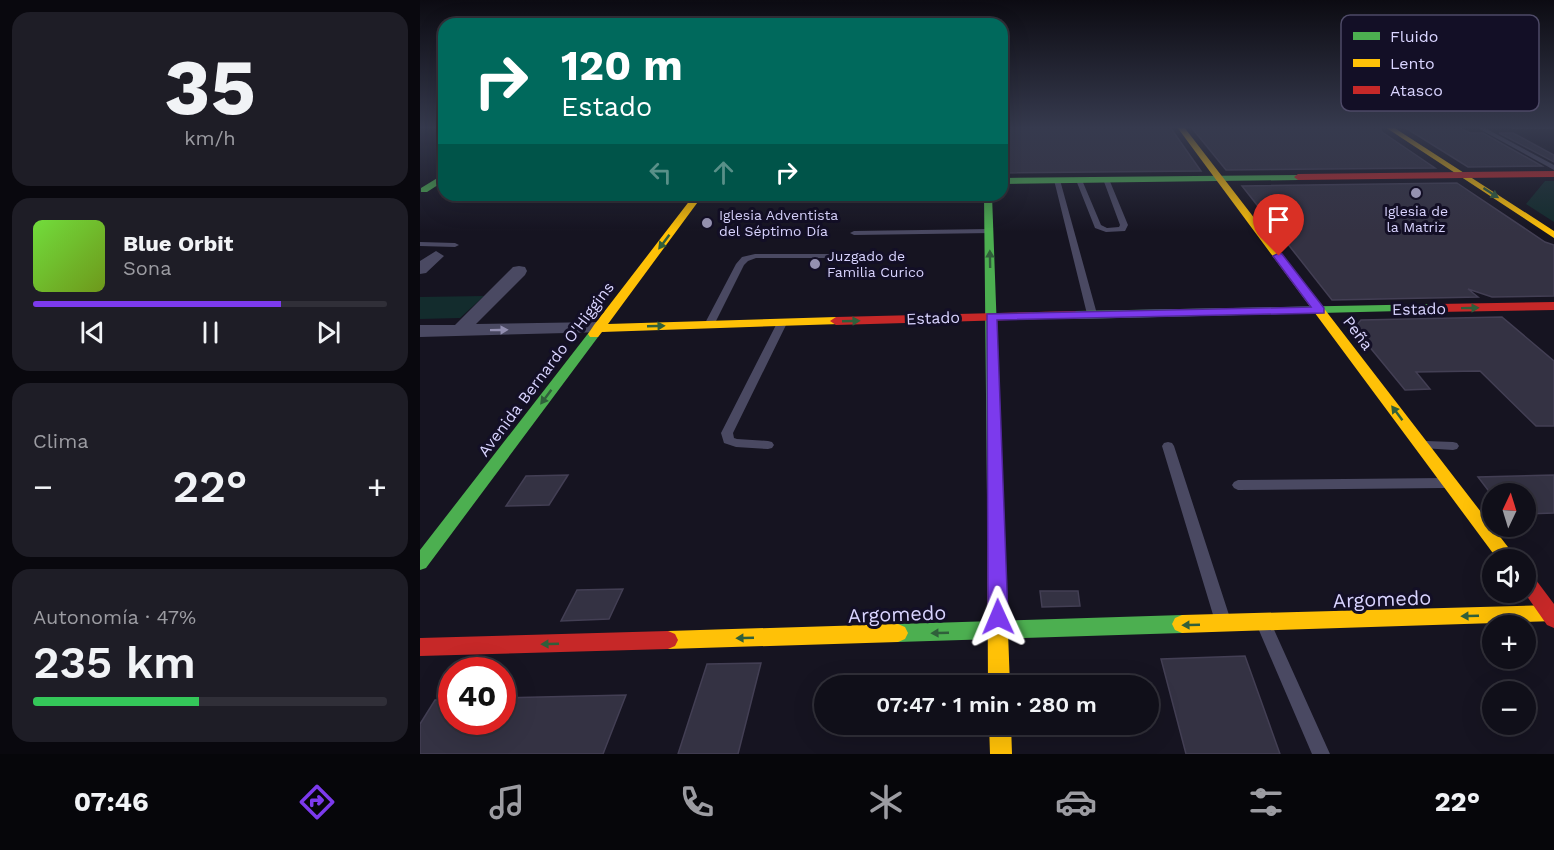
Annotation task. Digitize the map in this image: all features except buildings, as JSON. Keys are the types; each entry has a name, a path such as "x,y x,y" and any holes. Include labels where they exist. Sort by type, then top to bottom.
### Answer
{"street":[{"name":"Peña","path":"1207,162 1501,549"},
{"path":"1443,162 1463,175 1516,196 1554,235"},
{"path":"1516,196 1530,174"},
{"path":"1008,181 1554,174"},
{"path":"422,191 438,181"},
{"path":"422,191 438,190"},
{"name":"Avenida Bernardo O'Higgins","path":"420,563 694,201"},
{"path":"988,201 999,675"},
{"path":"420,269 436,256"},
{"path":"459,331 519,271"},
{"name":"Estado","path":"420,331 991,316 1554,306"},
{"path":"1536,594 1553,615"},
{"name":"Argomedo","path":"420,648 1553,615"},
{"path":"1000,735 1001,754"}],"lane":[{"path":"1057,180 1092,314"},
{"path":"1079,180 1098,226 1106,230 1122,229 1124,225 1106,180"},
{"path":"854,233 989,231"},
{"path":"420,244 456,245"},
{"path":"709,325 740,264 746,259 755,256 828,256"},
{"path":"768,445 736,443 728,440 727,433 782,323"},
{"path":"1422,445 1453,446"},
{"path":"1168,446 1224,624"},
{"path":"1238,485 1451,483"},
{"path":"1264,622 1321,754"}],"green space":[{"path":"1545,181 1554,181 1554,222 1526,204"},
{"path":"484,296 460,318 420,319 420,297"}],"traffic: fast":[{"path":"1008,181 1298,177"},
{"path":"424,190 438,181"},
{"path":"988,201 995,495"},
{"path":"1075,315 1437,308"},
{"path":"420,563 594,334"},
{"path":"898,633 1182,624"}],"traffic: slow":[{"path":"1207,162 1501,549"},
{"path":"1443,162 1554,235"},
{"path":"594,334 694,201"},
{"path":"598,328 836,321"},
{"path":"995,495 999,675"},
{"path":"1182,624 1554,613"},
{"path":"668,640 898,633"},
{"path":"1000,735 1001,754"}],"traffic: jam":[{"path":"1298,177 1554,174"},
{"path":"1437,308 1554,306"},
{"path":"836,321 1075,315"},
{"path":"1536,595 1554,619"},
{"path":"420,647 668,640"}],"place":[{"name":"Iglesia de la Matriz","path":"1416,193"},
{"name":"Iglesia Adventista del Séptimo Día","path":"707,223"},
{"name":"Juzgado de Familia Curico","path":"815,264"}],"route":[{"path":"998,617 991,316 1320,310 1279,256"}]}
